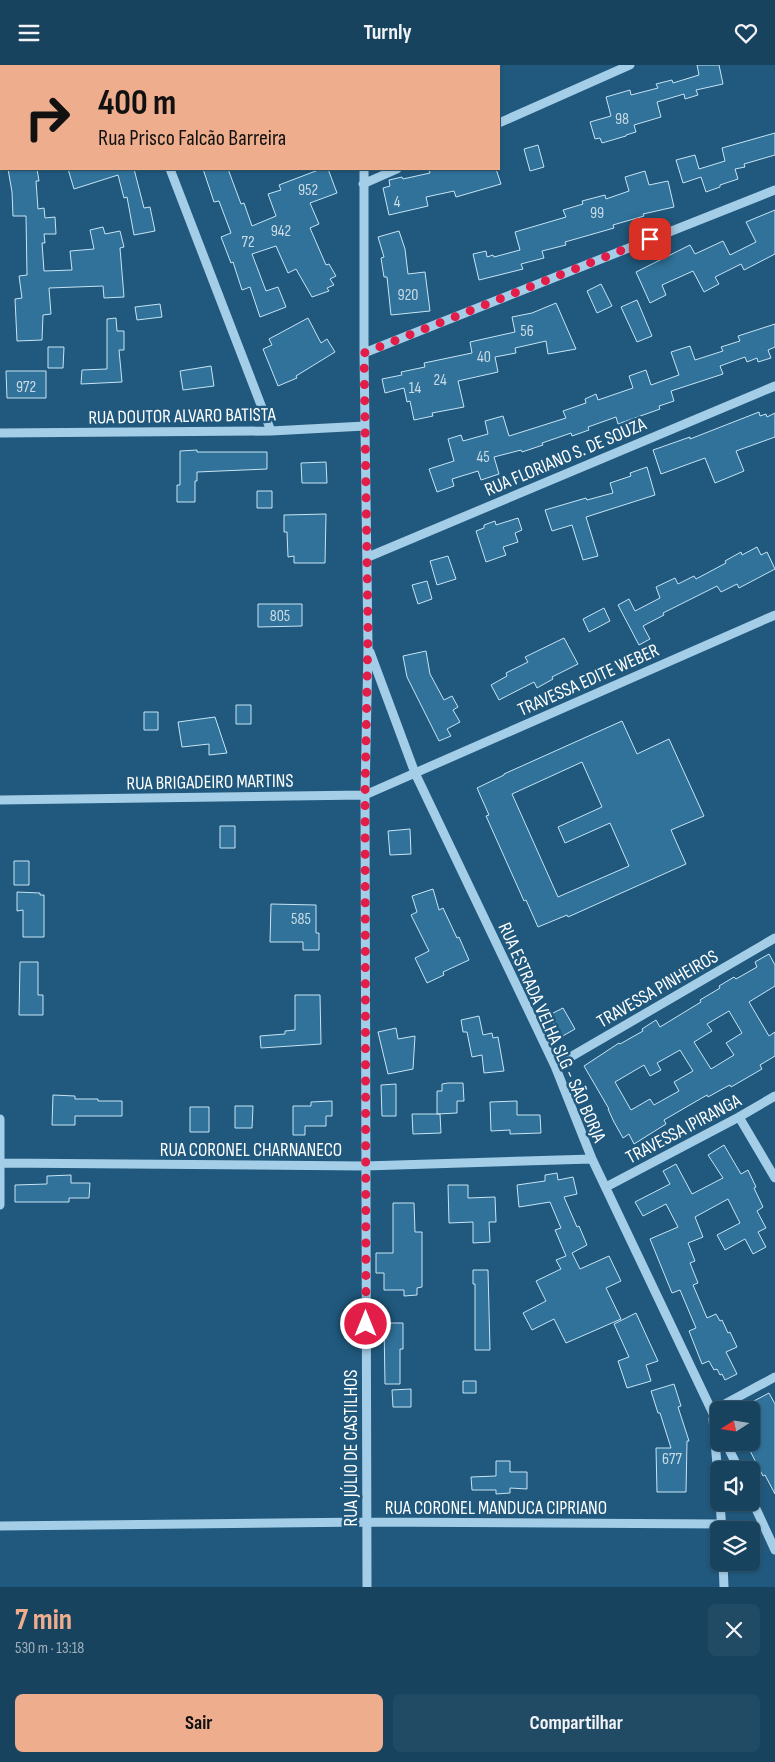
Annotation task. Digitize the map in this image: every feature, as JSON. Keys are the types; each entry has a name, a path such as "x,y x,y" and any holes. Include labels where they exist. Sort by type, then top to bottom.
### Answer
{"street":[{"path":"500,123 630,65"},
{"path":"170,170 271,431"},
{"name":"RUA JÚLIO DE CASTILHOS","path":"364,170 364,353 368,557 365,795 366,1587"},
{"path":"363,184 395,170"},
{"path":"364,353 775,190"},
{"name":"RUA FLORIANO S. DE SOUZA","path":"368,557 775,386"},
{"name":"RUA DOUTOR ALVARO BATISTA","path":"0,433 271,431 365,426"},
{"name":"TRAVESSA EDITE WEBER","path":"415,773 775,615"},
{"name":"RUA ESTRADA VELHA SLG - SÃO BORJA","path":"368,648 415,773 555,1066 592,1159 710,1407"},
{"name":"RUA BRIGADEIRO MARTINS","path":"0,800 365,795 415,773"},
{"name":"TRAVESSA PINHEIROS","path":"555,1066 775,938"},
{"name":"TRAVESSA IPIRANGA","path":"606,1187 739,1117 775,1095"},
{"path":"739,1117 775,1178"},
{"path":"0,1119 0,1205"},
{"name":"RUA CORONEL CHARNANECO","path":"0,1163 365,1165 592,1159"},
{"path":"731,1401 775,1377"},
{"path":"757,1511 775,1549"},
{"name":"RUA CORONEL MANDUCA CIPRIANO","path":"0,1526 367,1523 710,1527"},
{"path":"723,1571 724,1587"}],"building":[{"path":"697,65 719,65 723,84 696,90 698,95 685,99 684,94 657,102 661,117 634,125 636,132 602,143 600,138 595,139 590,122 611,116 606,97 630,90 631,95 658,88 656,84 672,80 673,83 699,75"},
{"path":"775,133 775,155 744,164 745,167 735,169 738,179 706,192 701,177 683,183 676,160 695,155 699,169 725,161 722,148"},
{"path":"538,145 544,167 530,171 524,149"},
{"path":"8,170 37,170 39,181 36,181 38,209 44,208 45,218 55,217 56,234 44,234 45,243 42,243 44,271 72,270 70,251 94,249 90,230 103,227 105,234 120,231 124,247 120,248 124,297 104,298 103,286 49,288 51,314 43,315 42,340 17,341 15,299 22,298 19,276 27,275 26,216 13,216 12,192"},
{"path":"68,170 134,170 144,208 150,207 155,231 134,235 127,197 124,198 118,175 74,189"},
{"path":"203,170 228,170 241,204 244,203 252,226 276,216 268,194 281,190 279,185 318,170 328,170 337,193 310,203 319,224 310,228 326,265 329,264 336,276 330,279 334,285 327,288 329,291 312,297 296,269 288,273 276,246 252,254 266,291 278,287 286,307 260,317 250,287 242,290 233,262 231,263 221,237 231,233 219,201 214,202"},
{"path":"496,170 501,184 456,197 454,191 426,197 428,206 389,215 383,188 390,186 389,180 430,173 429,171"},
{"path":"645,171 649,185 668,181 674,207 643,214 644,216 613,225 614,228 565,242 566,245 542,251 544,258 521,264 523,269 479,280 473,254 486,251 487,257 493,255 494,257 520,250 515,232 566,217 563,210 583,204 582,201 605,195 606,199 629,191 625,177"},
{"path":"775,210 775,254 744,270 741,264 715,277 719,284 704,292 693,271 662,285 666,295 650,303 636,272 690,245 695,254 723,241 730,255 756,242 746,222"},
{"path":"399,231 405,249 408,274 425,272 430,311 391,315 387,277 384,277 381,258 384,257 378,237"},
{"path":"601,284 612,306 597,313 587,291"},
{"path":"637,300 652,336 637,342 621,307"},
{"path":"556,303 576,349 548,354 546,341 515,348 516,353 495,357 498,372 458,381 464,407 432,413 433,416 414,420 410,401 407,402 404,388 385,393 382,379 402,375 401,372 425,367 424,363 472,353 470,342 515,332 512,317 532,313"},
{"path":"160,304 162,317 137,320 135,307"},
{"path":"116,318 117,331 124,331 124,350 119,350 122,382 81,384 82,370 107,369 107,319"},
{"path":"308,318 321,343 327,339 335,352 296,376 297,378 278,386 263,349 272,345 269,339"},
{"path":"775,324 775,347 768,350 771,358 758,362 757,358 747,362 745,357 720,366 723,374 671,391 674,401 659,406 660,409 618,424 616,417 588,427 589,430 572,436 571,433 522,452 521,450 494,457 499,474 481,480 478,471 452,479 454,486 437,492 429,469 454,461 448,439 461,435 463,441 488,434 485,421 503,416 509,436 566,418 563,411 586,403 585,399 596,394 598,400 633,388 629,376 646,370 651,385 679,375 671,352 690,346 695,360 723,351 721,347 740,341 738,336"},
{"path":"48,347 64,347 63,368 48,368"},
{"path":"211,366 214,386 183,390 180,371"},
{"path":"6,371 46,371 46,398 7,398"},
{"path":"759,412 760,416 766,414 767,417 775,413 775,437 736,451 744,471 715,483 705,458 661,474 653,450 690,437 690,439"},
{"path":"197,450 197,452 267,452 267,469 197,472 195,502 177,502 177,485 180,485 180,451"},
{"path":"326,462 327,483 302,483 301,463"},
{"path":"647,467 655,495 586,517 598,556 583,560 572,525 552,531 545,510 586,498 587,500 613,493 610,483 631,476 630,473"},
{"path":"257,491 272,491 272,508 257,508"},
{"path":"326,514 325,563 294,563 294,556 288,557 287,532 284,532 284,515"},
{"path":"518,518 522,530 515,533 518,542 503,547 506,555 486,562 476,531 484,528 484,525 495,521 496,525"},
{"path":"757,547 761,555 767,552 775,569 739,588 737,584 721,592 717,586 663,613 664,615 643,626 650,639 639,645 618,605 629,599 635,611 660,598 656,587 675,578 678,584 694,576 696,579 726,563 725,561 741,552 742,555"},
{"path":"448,556 456,579 437,585 430,561"},
{"path":"427,581 432,599 418,604 412,585"},
{"path":"258,604 302,604 302,626 258,627"},
{"path":"604,608 610,621 589,632 583,619"},
{"path":"564,638 578,664 552,677 553,679 537,688 534,682 499,700 491,685 507,676 506,673 528,662 525,657"},
{"path":"426,651 430,674 444,700 452,696 458,707 453,710 460,722 447,729 451,736 439,741 407,677 403,656"},
{"path":"236,705 251,705 251,724 236,724"},
{"path":"144,712 158,712 158,730 144,730"},
{"path":"215,717 227,753 209,755 209,744 182,747 178,722"},
{"path":"622,721 637,754 669,739 704,816 671,830 686,864 568,917 567,915 538,927 526,900 524,901 486,816 489,815 477,788","holes":["582,762 602,807 558,827 565,843 610,823 629,866 558,897 512,794"]},
{"path":"220,826 235,826 235,848 220,848"},
{"path":"410,829 411,854 390,855 388,831"},
{"path":"14,861 29,861 29,885 14,885"},
{"path":"433,889 439,910 443,908 469,960 443,972 444,975 427,983 415,958 429,951 411,915 417,912 412,896"},
{"path":"17,892 40,893 40,895 44,895 44,937 23,937 23,910 17,911"},
{"path":"271,904 316,905 316,933 319,933 319,950 303,950 303,942 270,942"},
{"path":"769,954 775,965 775,986 749,1002 769,1036 775,1032 775,1056 760,1065 762,1069 731,1087 730,1085 708,1097 707,1095 664,1120 666,1124 634,1144 629,1134 623,1138 609,1109 584,1066 619,1043 643,1031 642,1029 656,1020 660,1027 701,1002 700,1000 720,988 719,986 757,967 755,962","holes":["729,1011 742,1033 726,1043 734,1055 711,1069 694,1042 712,1031 707,1024","680,1050 693,1071 674,1082 679,1091 654,1105 650,1099 631,1110 615,1082 644,1065 650,1076 661,1070 657,1063"]},
{"path":"20,962 38,962 38,995 43,995 43,1015 19,1015"},
{"path":"295,995 320,995 321,1044 261,1048 260,1036 285,1034 285,1031 295,1030"},
{"path":"563,1008 575,1029 561,1037 549,1015"},
{"path":"479,1016 483,1035 492,1033 493,1038 498,1037 504,1071 484,1073 482,1055 472,1057 467,1032 463,1032 461,1020"},
{"path":"396,1028 398,1039 415,1036 413,1069 388,1074 378,1032"},
{"path":"463,1083 464,1101 457,1101 457,1113 437,1114 437,1091 442,1091 442,1084"},
{"path":"396,1084 396,1116 382,1116 381,1085"},
{"path":"53,1095 75,1096 75,1099 98,1099 98,1101 122,1101 122,1116 75,1116 75,1125 52,1125"},
{"path":"332,1101 332,1116 326,1116 326,1126 305,1126 305,1135 293,1135 293,1106 311,1106 311,1102"},
{"path":"517,1101 517,1115 540,1115 541,1133 510,1134 510,1130 491,1131 490,1102"},
{"path":"235,1106 253,1106 252,1128 235,1128"},
{"path":"190,1107 209,1107 209,1132 190,1132"},
{"path":"412,1114 440,1114 441,1133 413,1134"},
{"path":"724,1145 741,1174 748,1170 763,1207 757,1211 766,1228 758,1232 766,1247 753,1254 745,1239 725,1250 717,1235 740,1223 728,1199 695,1217 703,1237 688,1243 695,1261 690,1263 698,1283 693,1285 707,1318 716,1314 720,1321 722,1320 728,1333 730,1332 737,1347 726,1352 737,1374 725,1380 717,1369 714,1370 709,1361 702,1364 689,1331 696,1328 680,1290 672,1293 650,1239 678,1227 666,1204 643,1216 635,1202 670,1184 663,1171 676,1164 692,1194 723,1178 708,1155"},
{"path":"557,1173 558,1180 573,1177 577,1194 564,1197 587,1245 572,1253 580,1269 609,1256 621,1281 606,1288 621,1319 566,1343 554,1319 532,1330 523,1313 546,1301 536,1281 561,1269 556,1260 566,1256 555,1230 561,1228 550,1202 519,1207 517,1185 545,1181 545,1175"},
{"path":"71,1175 71,1183 90,1183 89,1198 69,1198 69,1202 15,1202 15,1185 47,1184 47,1176"},
{"path":"448,1185 468,1185 468,1198 495,1197 496,1222 489,1222 490,1242 473,1243 473,1222 449,1223"},
{"path":"393,1203 414,1203 415,1232 422,1232 422,1287 417,1288 417,1295 404,1296 404,1290 384,1290 384,1273 376,1273 376,1253 393,1253"},
{"path":"473,1270 488,1270 490,1350 475,1350 475,1284 473,1284"},
{"path":"636,1313 658,1361 646,1365 651,1381 627,1388 618,1361 629,1357 614,1324"},
{"path":"384,1323 403,1323 403,1349 400,1349 400,1384 385,1384"},
{"path":"463,1381 476,1381 476,1393 463,1393"},
{"path":"674,1384 681,1406 678,1407 689,1441 687,1441 686,1492 657,1492 656,1448 671,1448 651,1391"},
{"path":"411,1389 411,1407 393,1407 392,1390"},
{"path":"769,1393 775,1404 775,1494 765,1475 763,1476 760,1470 760,1461 755,1461 750,1451 760,1451 760,1401 754,1401"},
{"path":"496,1461 510,1461 510,1472 527,1472 527,1489 510,1488 510,1493 496,1494 496,1490 472,1490 471,1477 496,1476"}],"route":[{"path":"366,1324 365,795 368,557 364,353 650,239"}]}
